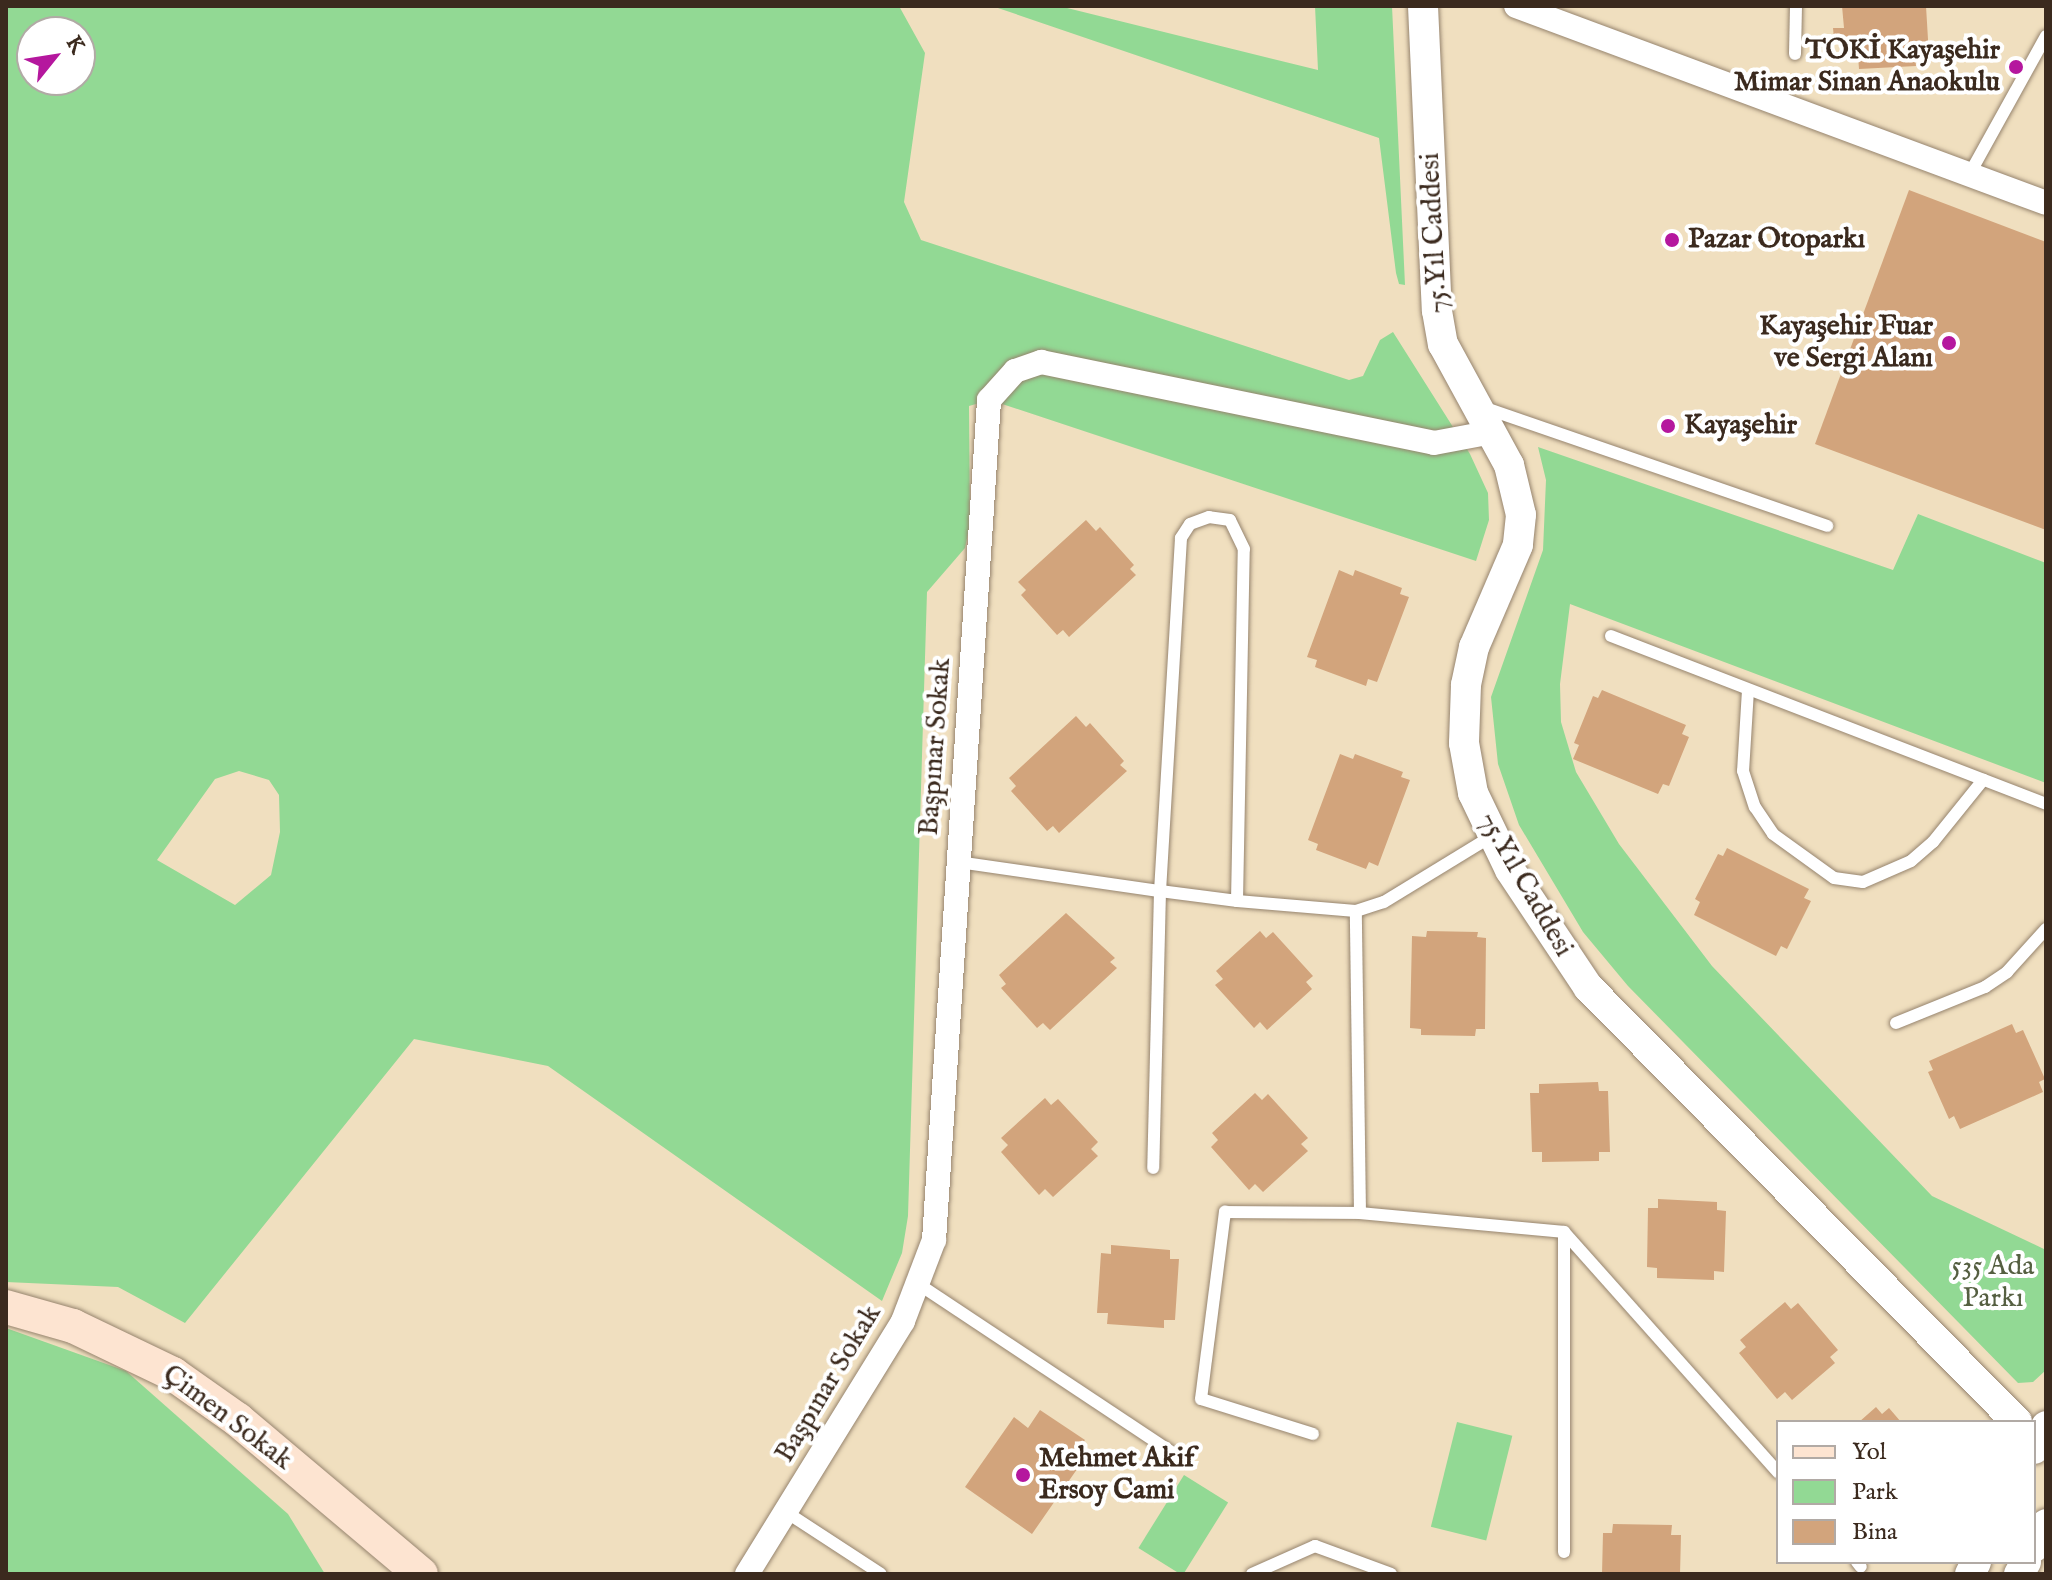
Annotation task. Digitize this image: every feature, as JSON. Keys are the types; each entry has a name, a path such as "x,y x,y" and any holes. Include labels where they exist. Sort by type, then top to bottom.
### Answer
{"main road":[{"name":"Çimen Sokak","path":"6,1307 73,1326 173,1374 238,1420 421,1574"}],"street":[{"name":"75.Yıl Caddesi","path":"1423,6 1437,311 1443,344 1474,404 1493,432 1513,479 1521,529 1474,647 1464,743 1473,793 1492,836 1530,904 1588,987 2018,1420"},
{"path":"1516,6 2046,203"},
{"name":"Başpınar Sokak","path":"747,1574 920,1285 934,1240 989,400 1015,371 1041,362 1434,443 1493,432"},
{"path":"2036,1543 2046,1524"}],"lane":[{"path":"1795,54 1796,6"},
{"path":"1969,175 2046,36"},
{"path":"1474,404 1827,526"},
{"path":"1153,1168 1160,891 1181,538 1190,524 1209,517 1230,520 1244,549 1237,901"},
{"path":"1611,636 2046,804"},
{"path":"1748,690 1743,771 1755,807 1773,834 1834,878 1863,882 1911,861 1933,842 1983,780"},
{"path":"958,862 1237,901 1356,911 1384,902 1492,836"},
{"path":"1356,911 1360,1213"},
{"path":"1896,1023 1985,987 2007,972 2046,929"},
{"path":"1313,1434 1201,1399 1225,1212 1360,1213 1564,1232 1776,1470"},
{"path":"1564,1232 1564,1552"},
{"path":"920,1285 1180,1458"},
{"path":"786,1512 881,1574"},
{"path":"1252,1574 1315,1546 1391,1574"}],"green space":[{"path":"6,6 899,6 925,53 904,202 921,240 1349,380 1363,376 1380,340 1393,332 1470,454 1488,493 1489,520 1476,561 990,400 969,406 970,524 965,548 927,592 908,1216 902,1253 882,1301 548,1066 414,1039 185,1323 118,1287 6,1282","holes":["239,771 269,780 279,795 280,832 271,875 235,905 157,860 215,779"]},
{"path":"992,6 1059,6 1318,70 1315,6 1392,6 1405,285 1399,284 1396,273 1379,138"},
{"name":"535 Ada Parkı","path":"1538,447 1893,570 1918,514 2046,563 2046,783 1570,604 1560,684 1561,722 1576,772 1619,844 1712,966 1932,1196 2046,1250 2046,1370 2033,1382 2018,1383 1628,986 1583,932 1519,825 1498,764 1491,697 1543,550 1546,480"},
{"path":"6,1328 126,1371 288,1514 325,1574 6,1574"},
{"path":"1457,1422 1512,1436 1486,1541 1431,1527"},
{"path":"1184,1475 1228,1503 1183,1574 1138,1548"}],"building":[{"path":"1842,6 1926,6 1929,56 1915,57 1916,66 1859,69 1858,56 1848,57 1847,38 1834,39 1833,28 1844,28"},
{"name":"Kayaşehir Fuar ve Sergi Alanı","path":"1909,190 2046,242 2046,530 1815,444"},
{"path":"1086,520 1096,531 1100,527 1134,565 1130,569 1136,575 1069,637 1063,630 1057,635 1021,595 1026,590 1018,582"},
{"path":"1339,570 1353,576 1355,570 1402,588 1400,594 1409,597 1377,682 1368,679 1366,686 1315,667 1317,660 1307,657"},
{"path":"1602,690 1686,725 1682,734 1689,737 1669,786 1663,784 1658,794 1573,759 1579,745 1574,743 1593,696 1598,698"},
{"path":"1076,716 1086,727 1090,723 1124,761 1120,765 1127,771 1059,833 1053,826 1047,831 1011,791 1016,786 1009,778"},
{"path":"1340,754 1353,759 1355,754 1403,772 1401,777 1410,780 1378,866 1369,862 1366,869 1316,850 1318,844 1308,840"},
{"path":"1727,848 1809,889 1804,898 1811,901 1787,949 1781,946 1776,956 1694,915 1700,902 1695,899 1718,854 1723,856"},
{"path":"1066,913 1115,958 1110,962 1117,968 1050,1030 1043,1023 1037,1028 1001,988 1006,984 999,975"},
{"path":"1260,931 1266,938 1273,932 1313,976 1306,982 1312,989 1267,1030 1260,1022 1254,1028 1215,985 1223,979 1216,971"},
{"path":"1427,931 1478,932 1477,937 1486,938 1485,1029 1476,1029 1475,1036 1421,1035 1421,1029 1410,1028 1412,936 1426,937"},
{"path":"2012,1024 2016,1033 2023,1030 2045,1079 2039,1082 2043,1092 1960,1129 1954,1116 1949,1119 1928,1072 1933,1070 1929,1061"},
{"path":"1598,1082 1599,1091 1608,1091 1610,1152 1599,1152 1599,1161 1542,1162 1542,1152 1532,1152 1530,1093 1539,1093 1539,1084"},
{"path":"1255,1093 1262,1100 1268,1094 1308,1138 1301,1144 1308,1151 1263,1192 1255,1184 1249,1190 1211,1147 1218,1140 1212,1133"},
{"path":"1045,1098 1051,1105 1058,1099 1098,1142 1091,1149 1098,1156 1053,1197 1045,1189 1039,1195 1001,1152 1008,1145 1001,1138"},
{"path":"1658,1199 1717,1202 1717,1210 1726,1211 1724,1272 1714,1271 1714,1280 1657,1278 1657,1268 1647,1267 1648,1208 1658,1208"},
{"path":"1111,1245 1170,1250 1170,1259 1179,1259 1175,1320 1164,1320 1164,1328 1107,1324 1108,1313 1097,1313 1101,1253 1111,1254"},
{"path":"1785,1302 1791,1309 1798,1303 1838,1350 1830,1357 1835,1363 1792,1400 1785,1392 1777,1399 1739,1353 1746,1347 1740,1340"},
{"path":"1876,1407 1882,1414 1889,1408 1899,1420 1861,1420"},
{"name":"Mehmet Akif Ersoy Cami","path":"1040,1410 1085,1440 1074,1456 1082,1462 1032,1534 965,1487 1014,1417 1028,1428"},
{"path":"1613,1524 1672,1525 1671,1535 1681,1535 1680,1574 1602,1574 1603,1533 1612,1533"}],"place":[{"name":"TOKİ Kayaşehir Mimar Sinan Anaokulu","path":"2016,67"},
{"name":"Pazar Otoparkı","path":"1672,240"},
{"name":"Kayaşehir Fuar ve Sergi Alanı","path":"1949,343"},
{"name":"Kayaşehir","path":"1668,426"},
{"name":"Mehmet Akif Ersoy Cami","path":"1023,1475"}]}
